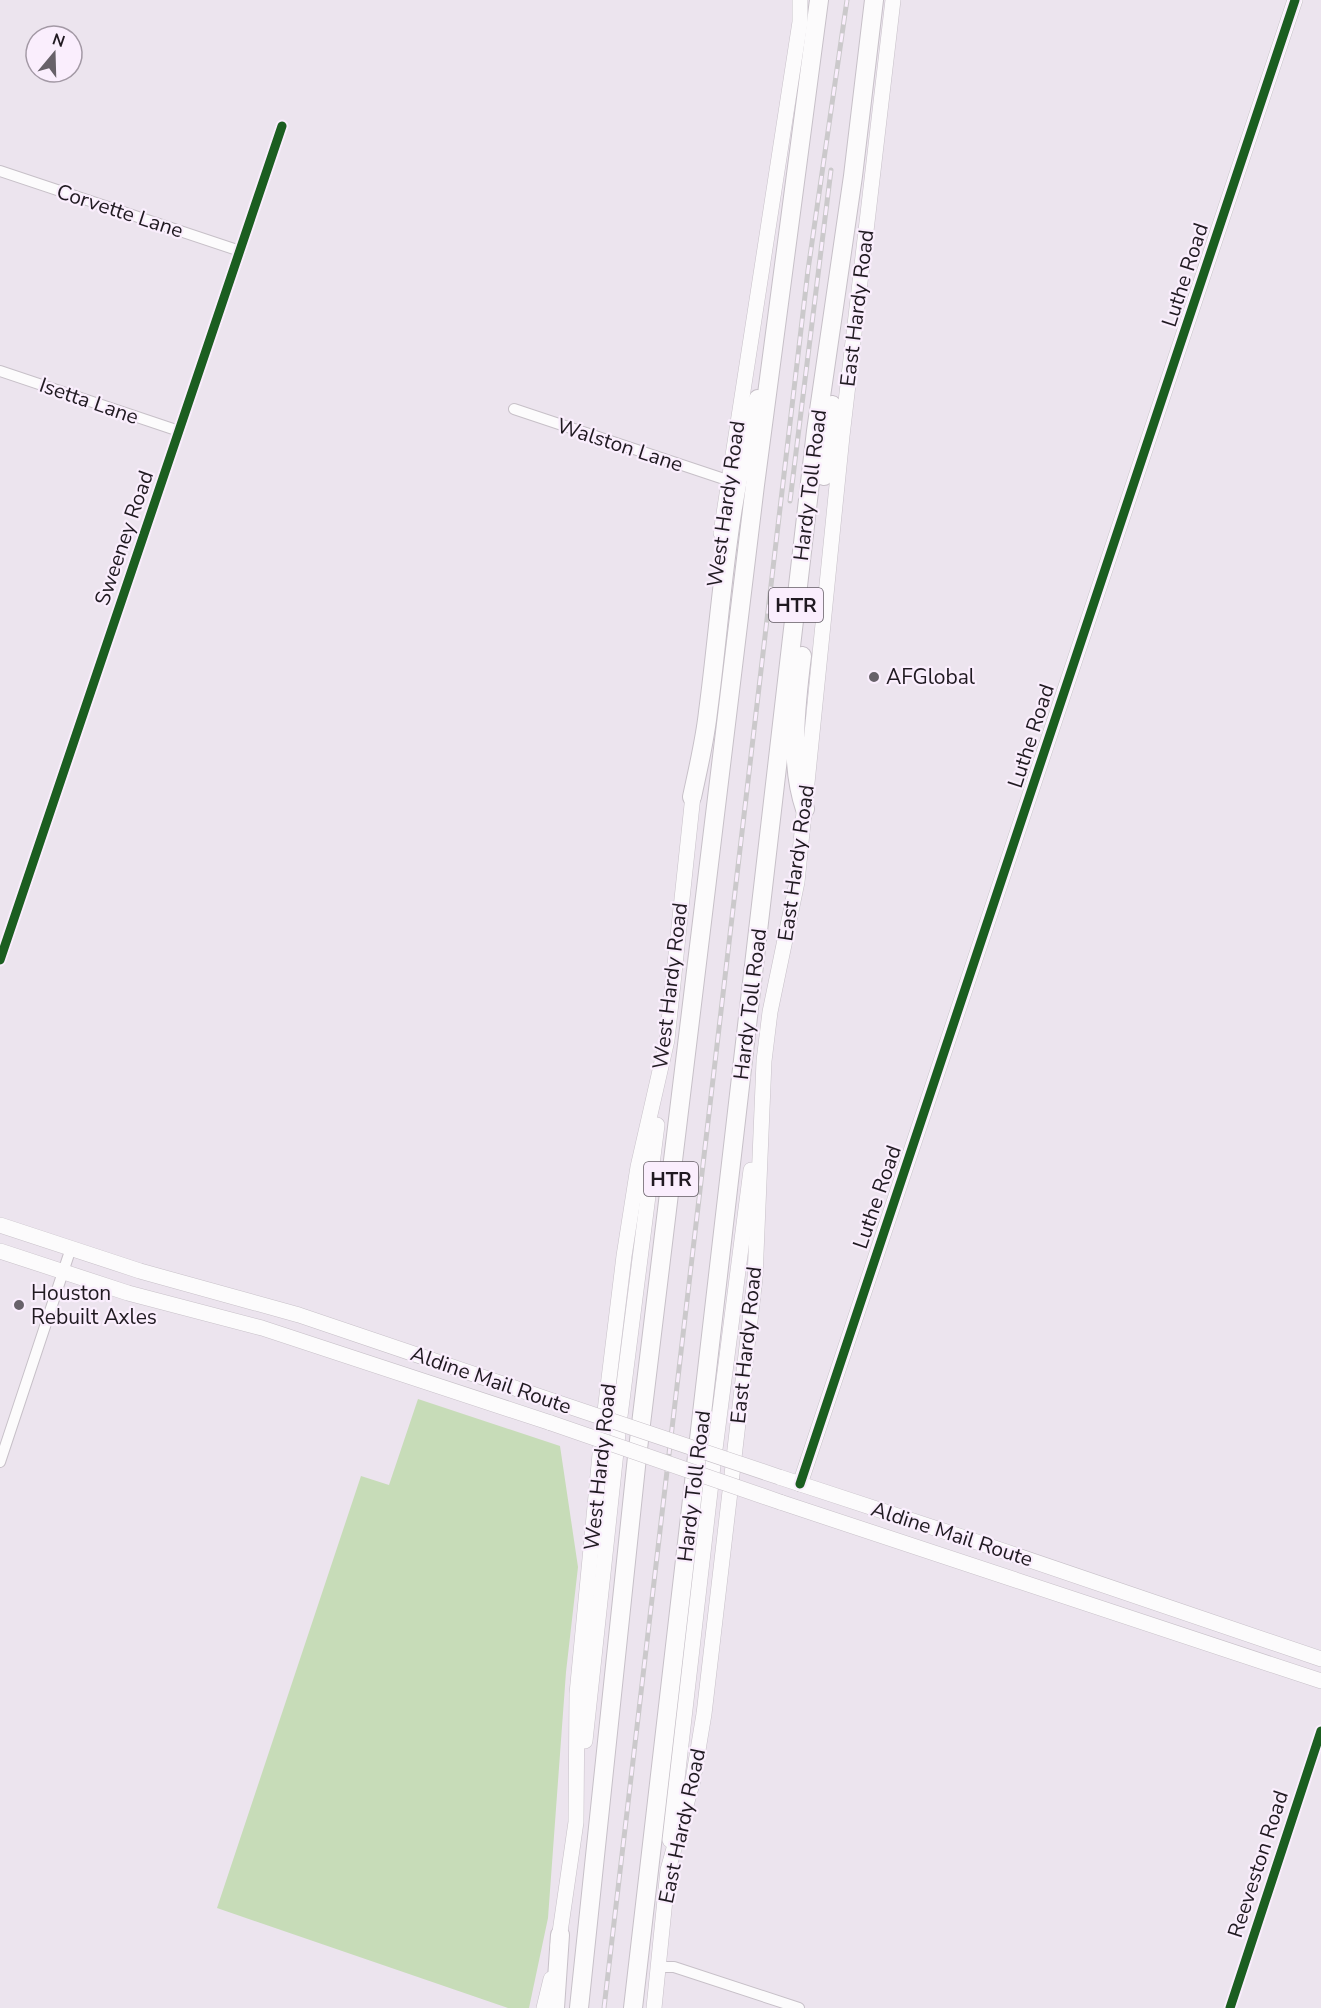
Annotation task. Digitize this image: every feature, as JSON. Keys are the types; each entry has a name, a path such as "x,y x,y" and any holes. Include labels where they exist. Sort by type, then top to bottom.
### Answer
{"highway":[{"name":"HTR","path":"579,2008 637,1457 773,352 819,0"},
{"name":"Hardy Toll Road","path":"633,2008 816,431 853,176 874,0"},
{"path":"805,809 798,790 796,739 801,663 834,387 853,176"},
{"path":"692,797 708,714 724,567 747,432 773,352"},
{"path":"555,2008 560,1935"}],"main road":[{"name":"West Hardy Road","path":"544,2008 560,1935 576,1822 577,1694 603,1432 624,1256 638,1167 667,1040 727,480 777,176 800,22 800,0"},
{"name":"East Hardy Road","path":"654,2008 668,1870 693,1780 704,1714 755,1278 764,1061 771,1012 797,882 843,425 893,0"},
{"name":"Luthe Road","path":"801,1484 1295,0"},
{"path":"576,1822 619,1424 667,1040"},
{"path":"668,1870 680,1740 702,1578 714,1456 764,1061"},
{"name":"Aldine Mail Route","path":"0,1225 222,1292 409,1352 1321,1659"},
{"name":"Aldine Mail Route","path":"0,1251 63,1274 271,1331 1321,1681"},
{"path":"217,1316 222,1292"},
{"path":"405,1376 409,1352"},
{"path":"961,1562 968,1539"},
{"path":"1125,1615 1132,1595"}],"street":[{"name":"Sweeney Road","path":"0,960 282,126"},
{"name":"Corvette Lane","path":"0,171 240,251"},
{"name":"Isetta Lane","path":"0,371 179,431"},
{"name":"Walston Lane","path":"514,409 727,480"},
{"path":"0,1462 71,1248"},
{"name":"Reeveston Road","path":"1230,2008 1321,1731"},
{"path":"659,1967 674,1967 799,2008"}],"green space":[{"path":"418,1399 560,1446 578,1567 566,1672 548,1918 529,2008 508,2008 217,1908 361,1476 389,1485"}],"railway":[{"path":"604,2008 808,270 847,0"},
{"path":"790,501 831,170"}],"cycle path":[{"path":"800,1484 1295,0"},
{"path":"0,960 282,126"},
{"path":"1230,2008 1321,1731"}],"place":[{"name":"AFGlobal","path":"874,677"},
{"name":"Houston Rebuilt Axles","path":"19,1305"}]}
